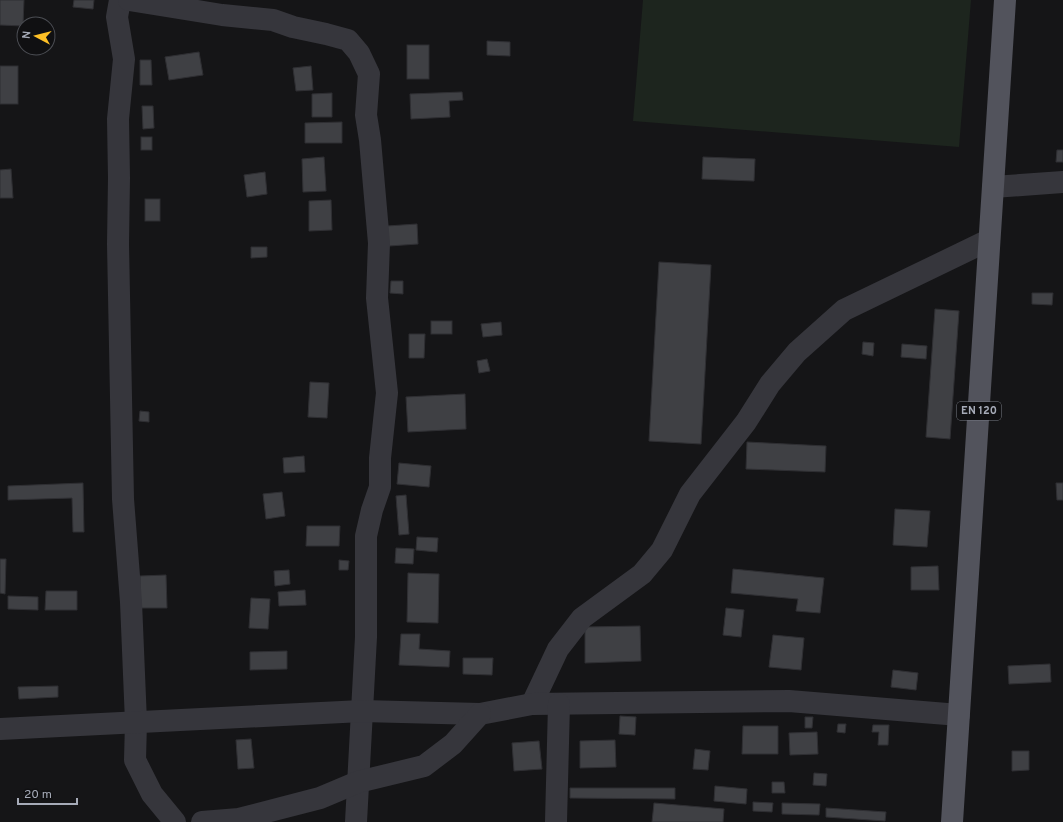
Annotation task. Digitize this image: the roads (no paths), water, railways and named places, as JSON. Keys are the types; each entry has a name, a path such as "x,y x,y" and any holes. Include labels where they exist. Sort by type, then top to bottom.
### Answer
{"main road":[{"name":"EN 120","path":"952,822 1005,0"}],"street":[{"path":"120,0 117,17 124,59 118,118 118,244 123,499 131,602 136,722 135,760 152,794 175,822"},
{"path":"129,0 222,15 273,20 293,27 348,40 359,53 369,74 366,115 370,140 379,243 377,298 387,393 380,458 380,487 372,510 366,536 366,637 356,822"},
{"path":"993,187 1063,182"},
{"path":"532,704 558,650 582,618 642,574 662,550 690,494 746,422 770,384 797,352 844,310 990,240"},
{"path":"0,729 362,711 480,714 532,704 789,701 959,715"},
{"path":"556,822 559,704"},
{"path":"202,822 239,819 313,800 358,782 424,766 453,744 480,714"}]}
